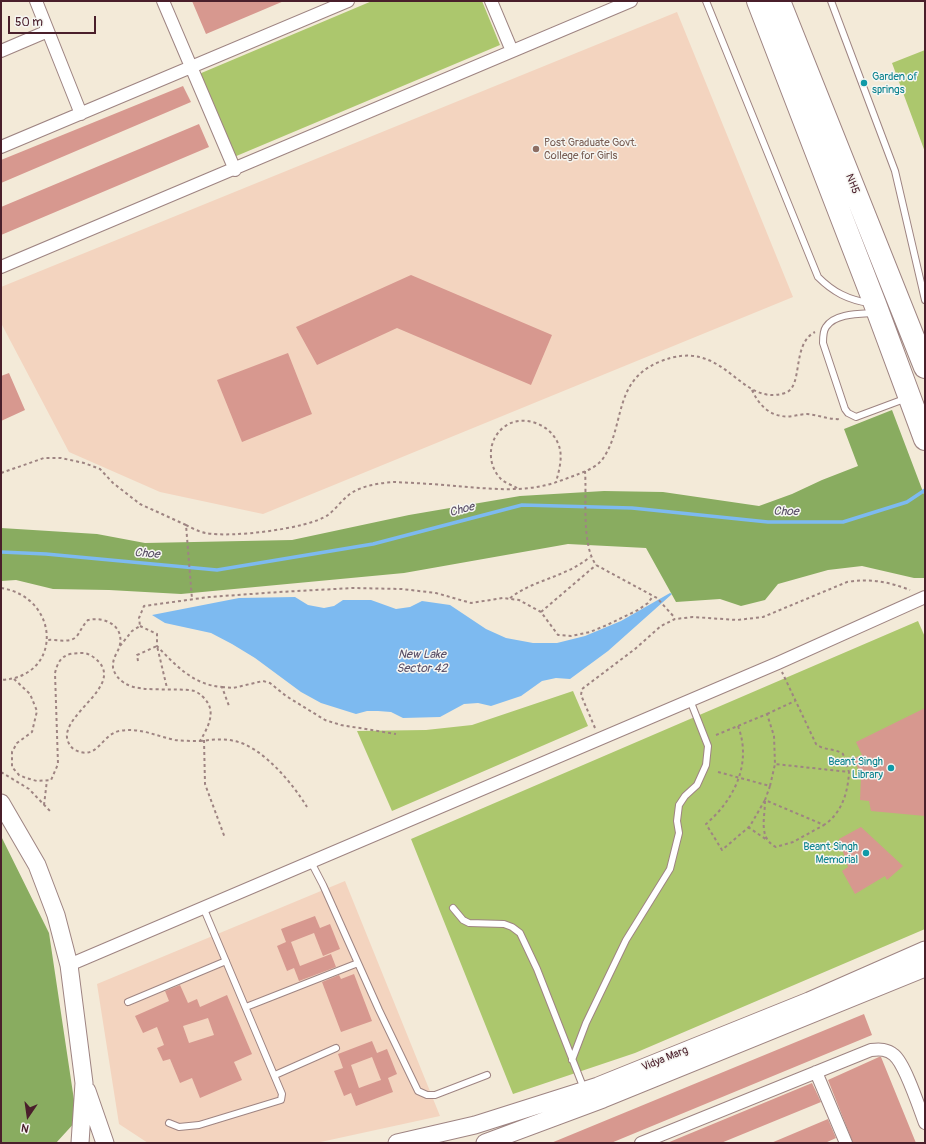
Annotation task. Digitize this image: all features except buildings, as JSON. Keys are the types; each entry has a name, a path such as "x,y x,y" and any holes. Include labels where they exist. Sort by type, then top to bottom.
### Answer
{"highway":[{"name":"NH5","path":"758,1 877,308 925,439"},
{"name":"NH5","path":"779,1 925,367"}],"main road":[{"path":"1,803 37,865 56,915 69,965 84,1083 80,1143"},
{"name":"Vidya Marg","path":"397,1143 475,1125 584,1091 809,1001 925,950"},
{"name":"Vidya Marg","path":"485,1143 603,1099 925,968"},
{"path":"84,1083 105,1143"}],"street":[{"path":"36,1 81,114"},
{"path":"163,1 235,170"},
{"path":"1,147 348,1"},
{"path":"491,1 512,51"},
{"path":"1,267 235,170 631,1"},
{"path":"1,51 48,31"},
{"path":"69,965 778,663 924,597"},
{"path":"641,1143 871,1050 879,1049 888,1051 897,1057 925,1123"},
{"path":"816,1072 843,1142"}],"lane":[{"path":"706,1 818,277 840,294 877,308"},
{"path":"831,1 895,172 925,300"},
{"path":"877,308 834,320 826,326 824,343 845,409 848,413 856,417 910,397"},
{"path":"572,1060 586,1023 626,940 670,869 679,832 677,821 679,805 685,796 696,785 706,765 708,746 690,700"},
{"path":"311,862 418,1091 427,1095 435,1095 487,1075"},
{"path":"169,1123 179,1127 199,1125 281,1100 281,1089 275,1074 203,907"},
{"path":"453,908 463,920 469,923 504,924 512,927 520,933 535,963 584,1091"},
{"path":"128,1002 226,961"},
{"path":"246,1007 358,963"},
{"path":"275,1074 336,1048"}],"path":[{"path":"1,473 44,458 61,458 84,463 100,470 140,504 205,533 225,535 277,529 306,523 328,515 353,492 378,483 394,482 496,489 542,486 585,471 596,465 604,458 612,440 621,404 627,390 648,368 658,362 686,355 708,358 716,362 752,390 772,395 786,393 791,390 796,380 798,357 806,340 810,335 826,326"},
{"path":"752,390 758,402 771,413 782,417 808,414 837,419 856,417"},
{"path":"518,488 502,480 493,469 491,447 495,438 503,428 513,423 524,421 546,427 554,436 559,446 561,457 556,482"},
{"path":"585,471 587,494 587,544 590,557 596,565 657,598 675,618"},
{"path":"186,525 186,543 192,599"},
{"path":"510,599 524,589 574,569 590,557"},
{"path":"541,612 596,565"},
{"path":"600,738 581,695 582,689 635,649 661,626 675,618 693,617 737,620 763,617 847,582 860,580 877,580 890,583 911,590 924,597"},
{"path":"1,588 24,596 32,602 42,614 48,640 42,660 26,672 14,678 1,680"},
{"path":"140,626 139,618 144,606 192,599 353,588 425,591 446,595 471,604 503,598 519,600 541,612 558,635 571,636 590,632 638,610 648,603 653,596"},
{"path":"48,640 71,640 76,637 80,629 88,620 100,618 108,621 118,630 120,638 119,647 112,666 115,674 125,684 143,689 167,688 195,690 202,695 209,704 211,720 200,741"},
{"path":"140,626 157,634 157,646 167,688"},
{"path":"119,647 132,632 140,626"},
{"path":"138,661 136,655 157,646"},
{"path":"157,646 183,672 209,686 233,688 263,681 270,683 286,696 325,720 341,725 396,734"},
{"path":"14,678 30,694 37,711 32,732 17,744 12,752 12,767 19,775 37,781 51,780 58,764 55,673 58,662 64,656 86,653 95,658 101,665 103,674 99,690 69,727 68,742 73,749 83,753 96,750 107,737 116,732 127,730 151,733 175,740 235,741 260,754 282,775 307,807"},
{"path":"748,827 772,845 780,847 793,842 824,825 837,813 847,789 849,772 846,758 841,752 824,749 816,744 778,663"},
{"path":"222,687 229,706"},
{"path":"716,735 795,702"},
{"path":"738,726 744,751 739,777 728,802 706,824 722,850 748,827 758,815 770,786 775,764 774,736 767,714"},
{"path":"204,740 204,784 225,838"},
{"path":"775,764 849,772"},
{"path":"1,772 29,789 50,811"},
{"path":"718,772 770,786"},
{"path":"44,805 47,780"},
{"path":"765,800 824,825"},
{"path":"765,800 764,833 768,841"}],"shaded area":[{"name":"Post Graduate Govt. College for Girls","path":"677,12 793,297 263,514 160,492 69,452 1,323 1,287"},
{"path":"345,881 440,1116 316,1143 148,1143 119,1124 97,984"}],"green space":[{"path":"372,1 482,1 500,45 234,157 199,74"},
{"path":"925,50 925,152 892,63"},
{"path":"892,410 925,497 925,578 914,578 862,566 828,570 778,584 765,600 741,606 720,599 676,602 646,548 568,544 404,573 181,594 53,589 16,580 1,581 1,528 97,534 145,543 292,540 409,515 520,496 604,491 663,492 759,506 792,494 858,466 844,429"},
{"path":"918,621 925,637 925,929 635,1053 513,1094 411,839"},
{"path":"573,691 588,726 392,811 357,731 426,730 472,725"},
{"path":"1,836 49,933 77,1120 56,1143 1,1143"}],"water":[{"name":"New Lake Sector 42","path":"670,593 672,594 608,651 570,679 556,678 542,681 521,696 491,706 478,703 464,704 440,717 403,718 391,712 378,711 367,711 356,714 321,703 301,692 255,658 211,633 165,623 152,615 239,598 295,597 308,605 324,608 334,606 343,600 371,600 396,609 410,607 422,601 450,605 486,629 506,638 533,643 557,643 585,636 621,621"}],"waterway":[{"name":"Choe","path":"1,552 46,554 217,570 373,544 522,505 632,508 768,522 843,522 907,502 925,490"}],"place":[{"name":"Garden of springs","path":"864,83"},
{"name":"Post Graduate Govt. College for Girls","path":"536,149"},
{"name":"Beant Singh Library","path":"891,768"},
{"name":"Beant Singh Memorial","path":"866,853"}]}
